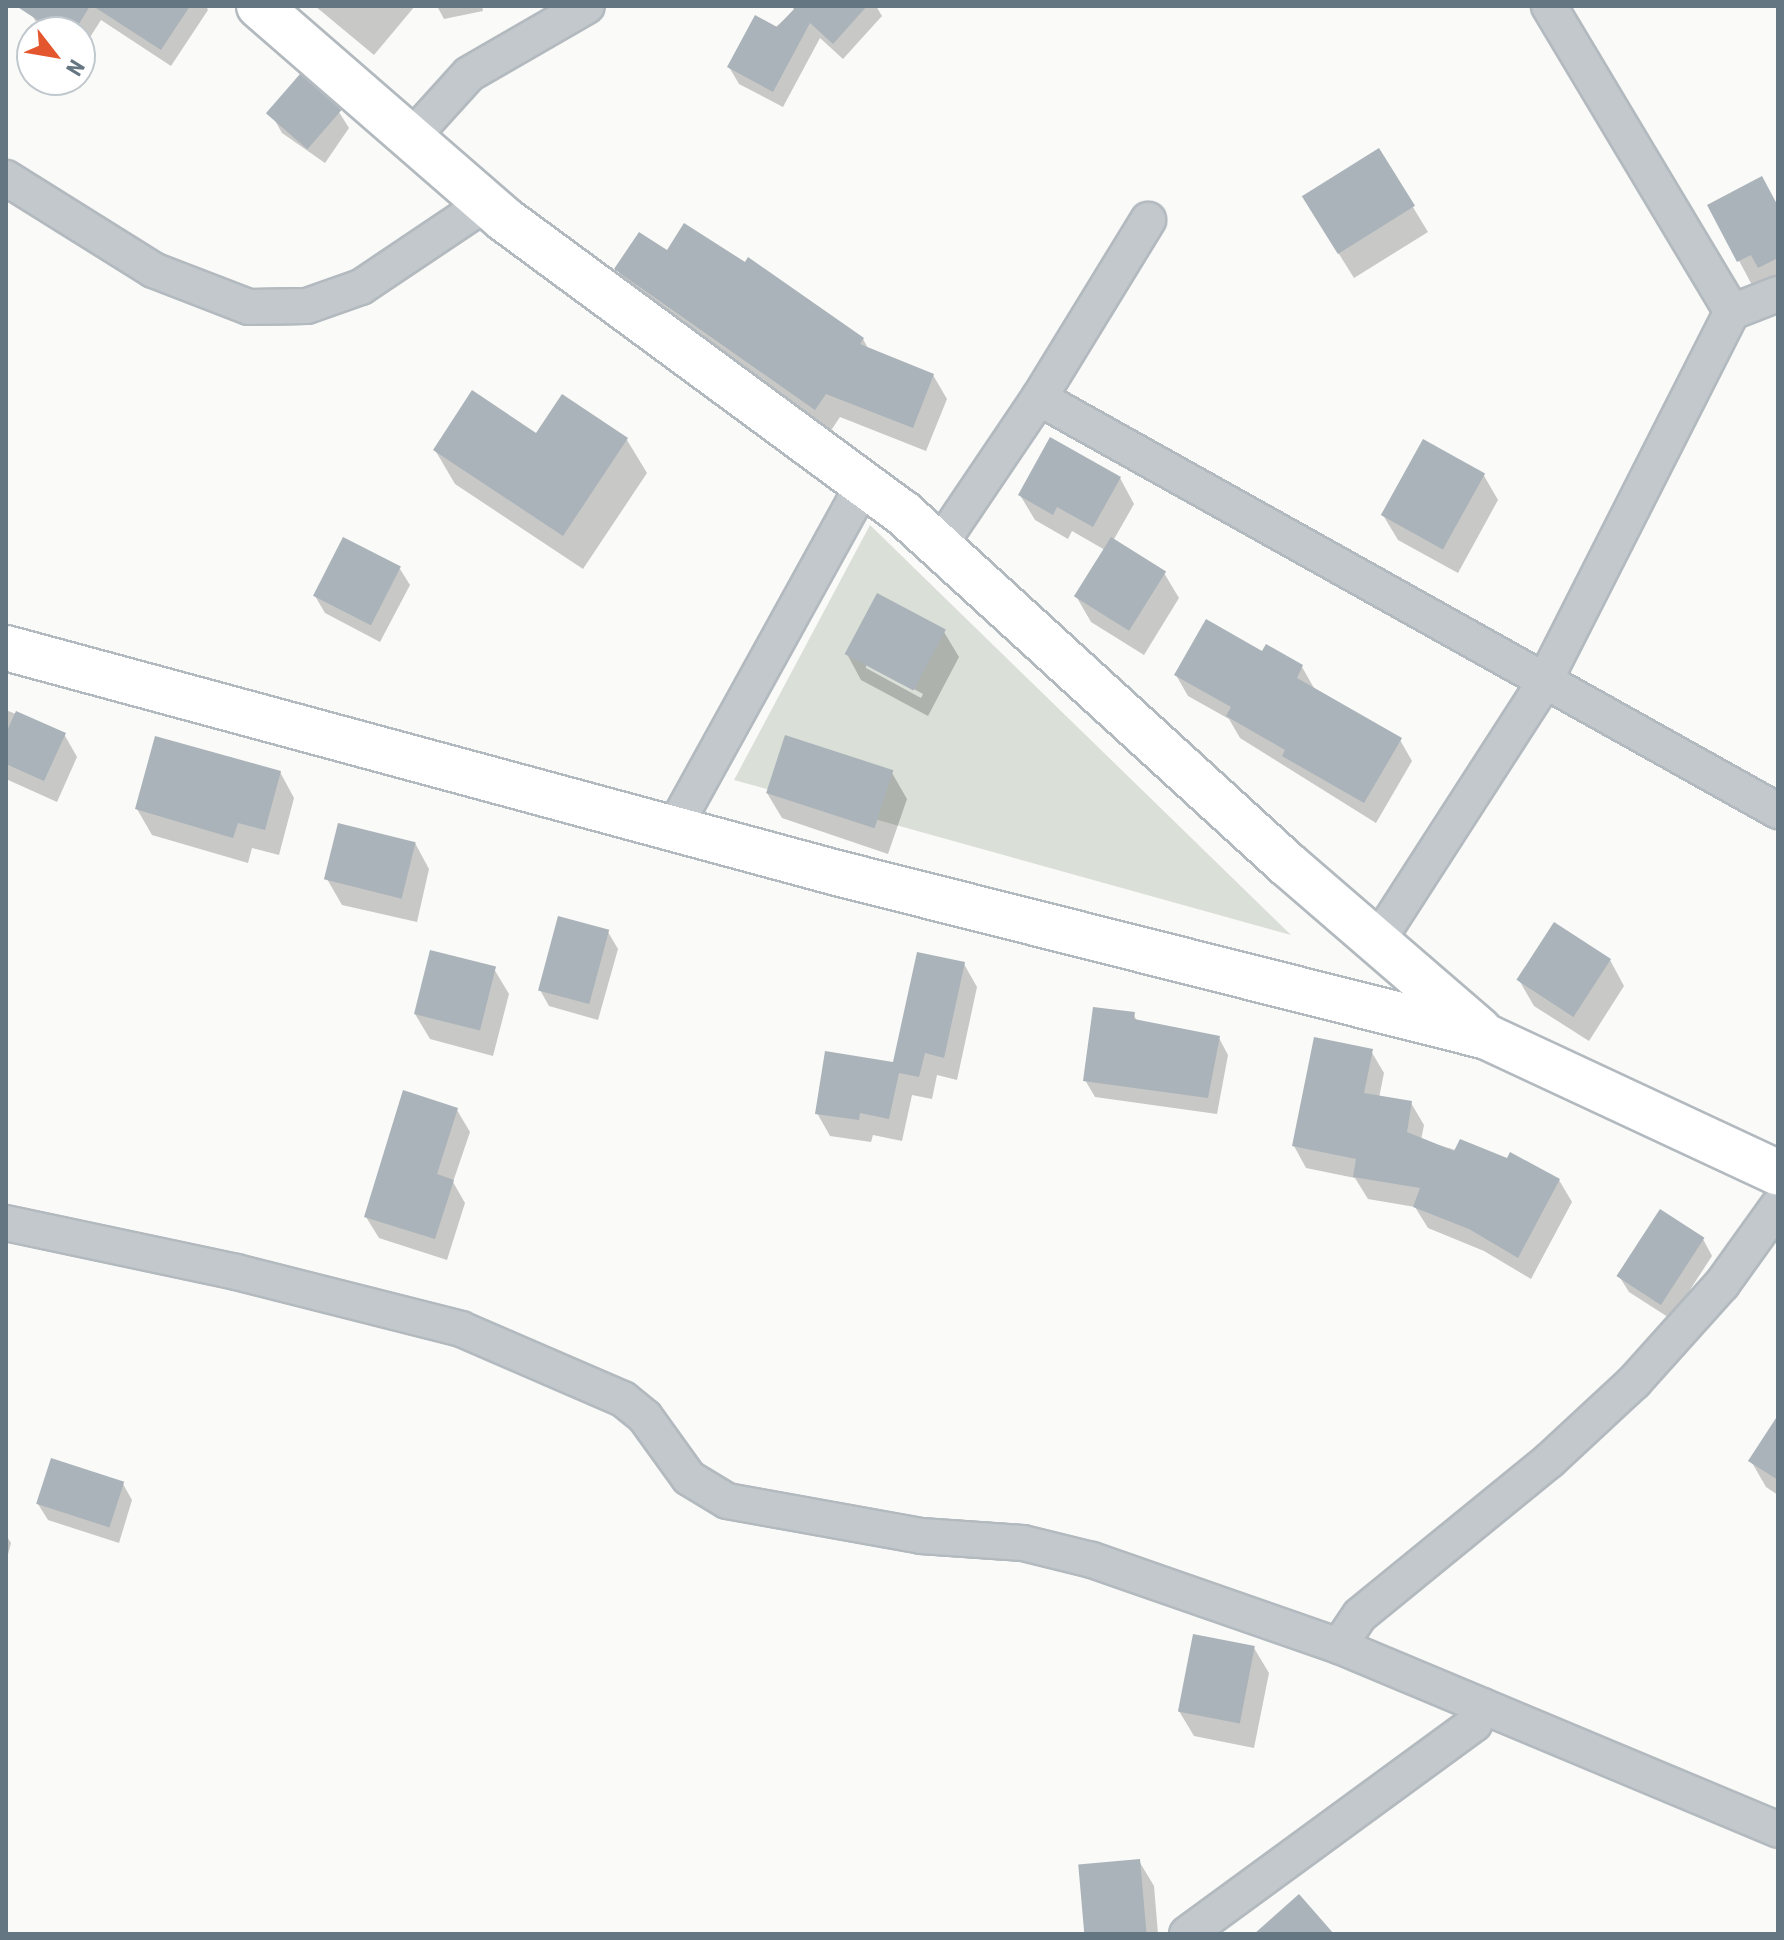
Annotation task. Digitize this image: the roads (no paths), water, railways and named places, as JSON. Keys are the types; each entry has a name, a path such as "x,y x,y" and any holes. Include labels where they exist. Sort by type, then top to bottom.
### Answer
{"street":[{"path":"259,6 486,203 864,484 939,546 1377,942 1487,1037"},
{"path":"411,138 469,74 587,6"},
{"path":"1549,6 1732,312"},
{"path":"6,178 153,270 249,307 307,306 361,287 486,203"},
{"path":"939,546 1039,398 1148,220"},
{"path":"1377,942 1543,684 1732,312 1778,294"},
{"path":"1039,398 1543,684 1778,811"},
{"path":"674,828 864,484"},
{"path":"6,648 674,828 1487,1037 1778,1173"},
{"path":"1339,1646 1360,1615 1550,1460 1634,1382 1722,1284 1778,1206"},
{"path":"6,1223 236,1272 461,1329 623,1399 645,1417 689,1478 727,1501 921,1536 972,1537 1058,1550 1339,1646 1778,1830"},
{"path":"1187,1934 1474,1724 1482,1706"}]}
